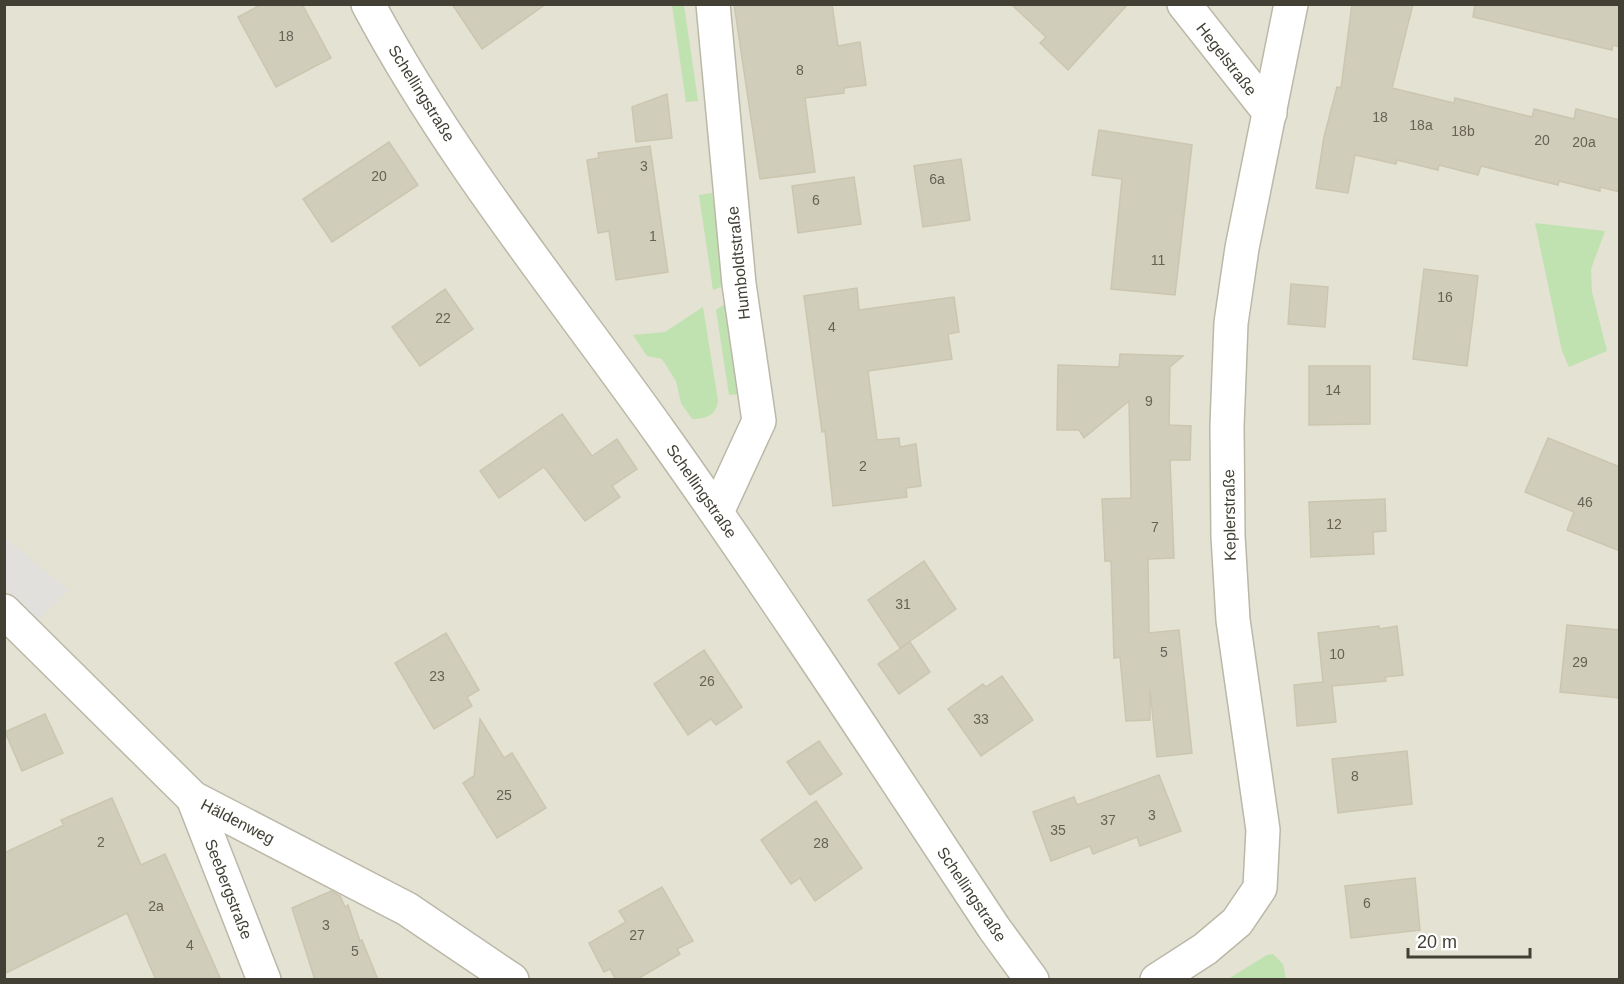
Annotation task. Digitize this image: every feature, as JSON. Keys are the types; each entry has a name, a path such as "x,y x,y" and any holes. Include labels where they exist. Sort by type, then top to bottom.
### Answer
{"street":[{"name":"Schellingstraße","path":"368,4 399,59 471,168 717,512 994,928 1032,980"},
{"name":"Humboldtstraße","path":"713,4 738,284 759,421 717,512"},
{"name":"Hegelstraße","path":"1184,4 1270,113"},
{"name":"Keplerstraße","path":"1157,980 1205,949 1237,922 1260,888 1263,830 1233,620 1228,536 1227,426 1231,323 1242,248 1291,4"},
{"name":"Häldenweg","path":"4,611 193,798 406,909 512,980"},
{"name":"Seebergstraße","path":"193,798 264,980"}],"shaded area":[{"path":"5,5 1619,5 1619,979 5,979"},
{"path":"4,537 69,590 37,621 5,587"}],"green space":[{"path":"672,5 684,5 698,101 686,102"},
{"path":"712,193 726,285 713,290 699,195"},
{"path":"1535,223 1605,231 1591,269 1592,292 1607,351 1569,367 1562,351"},
{"path":"728,302 740,394 729,395 716,310"},
{"path":"703,307 718,401 715,410 709,416 692,419 681,403 676,381 662,359 647,356 633,335 665,332"},
{"path":"1273,954 1283,964 1286,979 1228,979 1267,955"}],"building":[{"path":"262,4 302,4 331,58 276,87 238,17"},
{"path":"452,4 546,4 482,49"},
{"path":"734,4 832,4 838,46 860,42 866,85 844,88 844,93 805,98 815,172 760,179"},
{"path":"1011,4 1128,4 1068,70 1040,43 1046,37"},
{"path":"1352,4 1413,4 1392,88 1454,103 1455,98 1532,117 1534,109 1574,119 1576,109 1620,120 1620,192 1600,187 1600,191 1559,181 1558,185 1481,166 1478,175 1439,165 1438,170 1397,160 1396,164 1355,155 1348,193 1316,188 1324,137 1337,87 1341,88"},
{"path":"1475,4 1620,4 1620,47 1613,45 1612,50 1473,17"},
{"path":"667,94 672,138 636,142 632,107"},
{"path":"1099,130 1192,145 1175,295 1111,289 1122,179 1092,175"},
{"path":"389,142 418,185 332,242 303,199"},
{"path":"650,146 668,272 616,280 609,231 598,233 587,160 599,158 598,153"},
{"path":"961,159 970,220 923,227 914,166"},
{"path":"854,177 861,224 798,233 792,186"},
{"path":"1424,269 1478,276 1467,366 1413,359"},
{"path":"1291,284 1328,287 1325,327 1288,324"},
{"path":"857,288 859,310 954,297 959,332 948,334 952,359 868,371 877,440 899,438 900,447 916,444 921,486 906,488 907,497 833,506 825,431 822,432 804,296"},
{"path":"445,289 473,329 420,366 392,327"},
{"path":"1120,354 1183,356 1170,367 1169,425 1191,426 1190,460 1170,460 1174,558 1148,559 1149,633 1179,630 1192,753 1157,757 1150,690 1150,720 1126,721 1120,657 1114,658 1111,561 1105,561 1102,499 1131,498 1129,401 1084,438 1079,430 1057,430 1058,365 1119,367"},
{"path":"1309,366 1370,366 1370,424 1309,425"},
{"path":"562,414 592,456 617,439 637,469 612,486 620,497 585,521 544,467 499,498 480,471"},
{"path":"1548,438 1620,467 1620,551 1567,530 1574,512 1525,492"},
{"path":"1385,499 1386,531 1373,532 1374,554 1311,557 1309,502"},
{"path":"924,561 956,609 900,648 868,600"},
{"path":"1567,625 1620,630 1620,698 1560,692"},
{"path":"1379,626 1379,629 1397,626 1403,675 1385,677 1386,681 1332,686 1336,722 1297,726 1294,685 1323,682 1318,633"},
{"path":"446,633 479,690 467,697 472,706 434,729 395,663"},
{"path":"910,642 930,672 899,694 878,664"},
{"path":"704,650 742,707 716,725 711,719 688,735 654,684"},
{"path":"1002,676 1033,720 981,756 948,709 983,684 986,687"},
{"path":"45,714 63,753 22,771 5,732"},
{"path":"480,719 504,758 512,753 546,808 497,838 463,783 474,776"},
{"path":"819,741 842,774 810,795 787,762"},
{"path":"1407,751 1412,804 1338,813 1332,759"},
{"path":"1159,775 1181,831 1140,846 1137,837 1093,854 1090,846 1051,861 1033,812 1074,797 1077,805"},
{"path":"112,798 141,865 165,854 221,980 156,980 127,913 4,974 4,853 64,825 61,820"},
{"path":"816,801 862,868 815,901 800,878 791,884 761,840"},
{"path":"1415,878 1420,930 1351,938 1345,886"},
{"path":"662,887 693,941 677,949 680,954 636,980 616,980 610,969 604,972 589,943 626,922 619,911"},
{"path":"331,891 340,896 345,907 348,905 360,941 362,940 378,980 315,980 292,908"}]}
